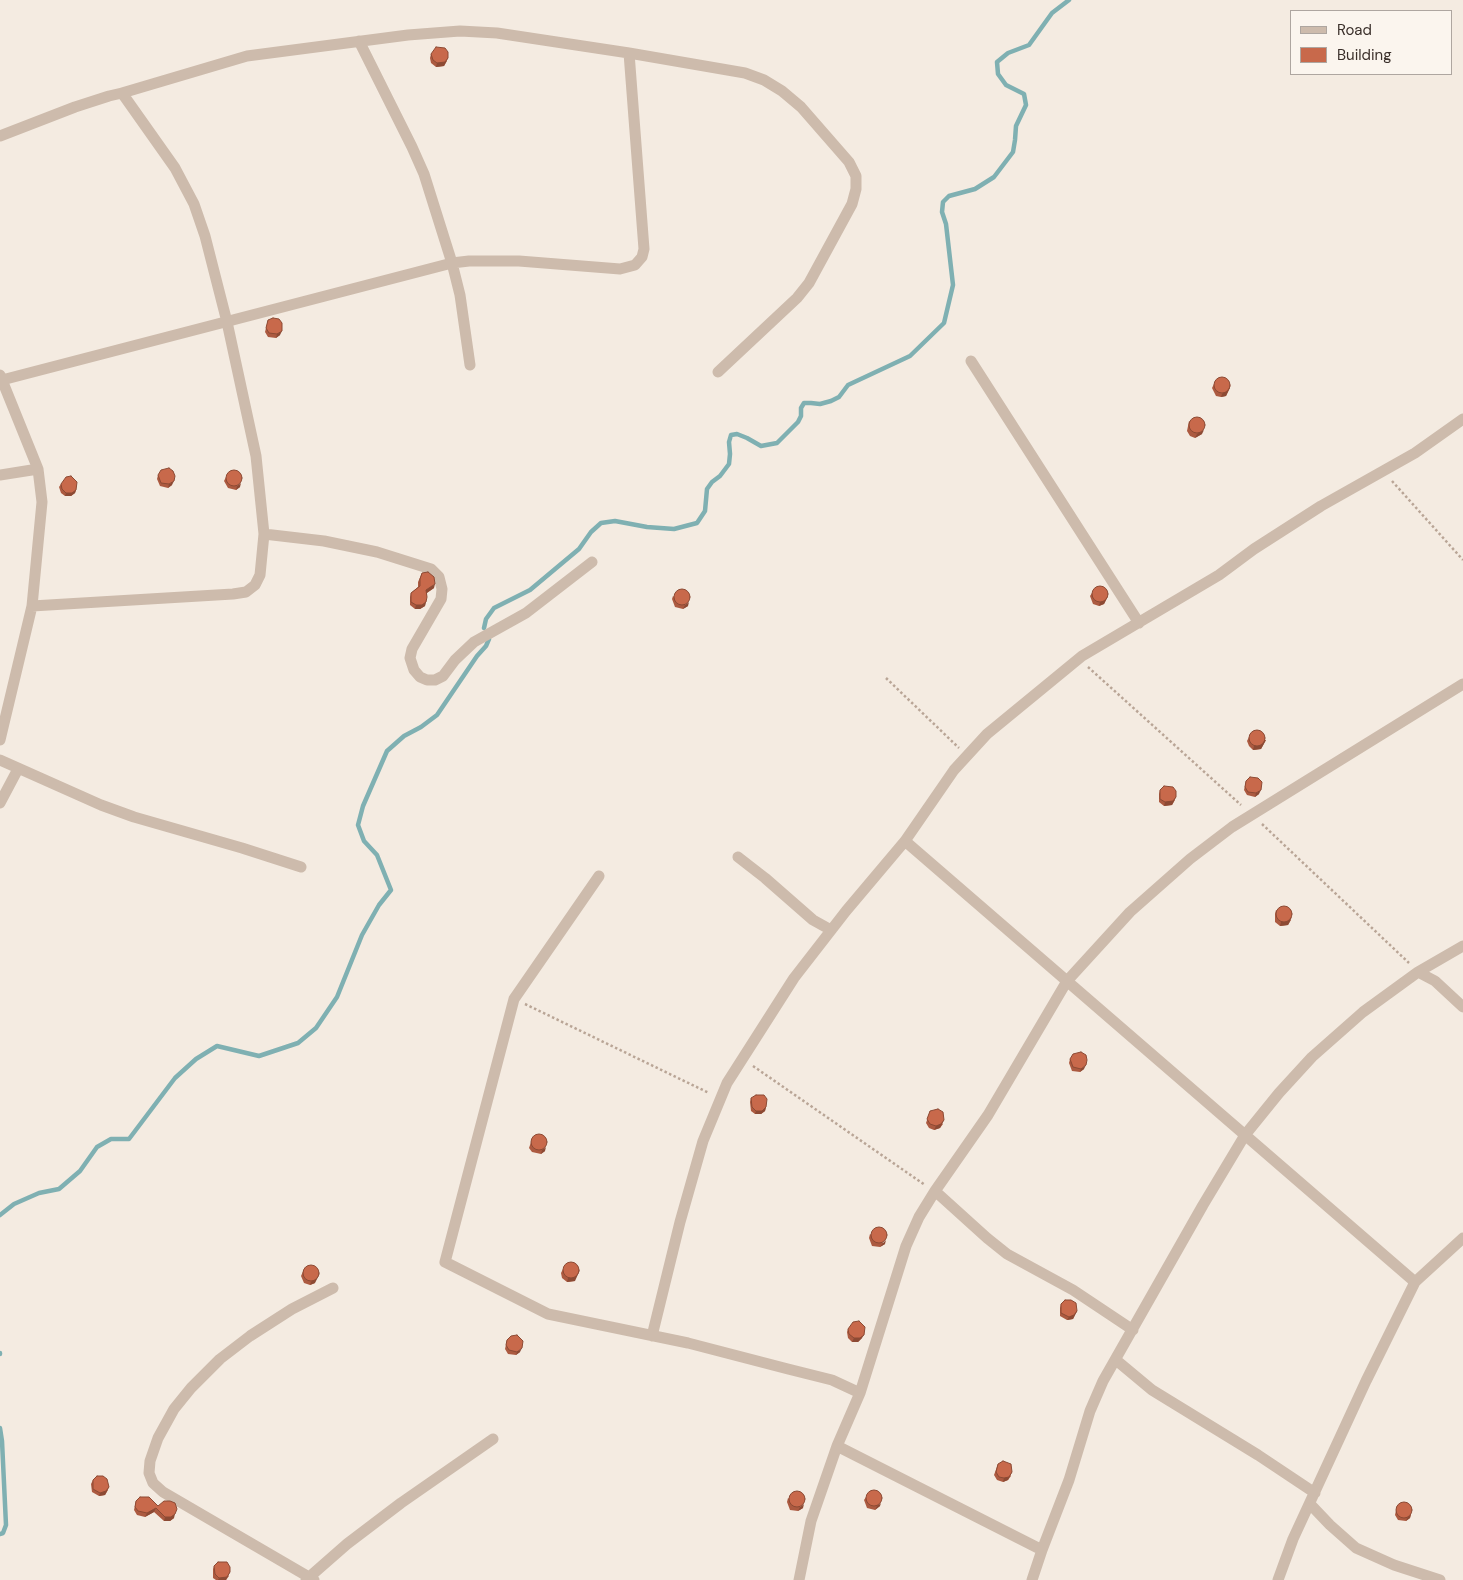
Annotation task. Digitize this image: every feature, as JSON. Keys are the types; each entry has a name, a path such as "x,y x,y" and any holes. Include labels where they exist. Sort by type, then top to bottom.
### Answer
{"street":[{"path":"0,136 84,104 246,56 408,35 460,31 497,33 746,73 764,80 782,91 801,108 849,162 856,176 856,189 852,204 809,283 797,298 718,372"},
{"path":"358,41 424,174 460,295 470,365"},
{"path":"0,740 32,606 42,502 38,469 1,377 227,322 452,263 519,261 620,269 635,265 642,257 644,248 629,53"},
{"path":"32,606 246,592 255,585 260,575 264,534 256,456 227,322 205,236 194,204 175,168 122,93"},
{"path":"971,361 1139,623"},
{"path":"652,1336 680,1222 703,1141 727,1083 794,978 904,841 954,770 987,734 1082,656 1219,575 1254,549 1321,506 1414,453 1463,419"},
{"path":"0,476 38,469"},
{"path":"264,534 324,541 377,552 431,569 439,577 442,590 441,599 412,649 410,658 414,670 420,677 427,680 435,680 443,676 455,660 474,642 526,613 592,562"},
{"path":"799,1580 811,1521 837,1446 860,1393 906,1246 919,1217 988,1115 1067,981 1130,912 1190,859 1232,827 1463,684"},
{"path":"0,760 101,805 134,817 301,867"},
{"path":"0,803 18,769"},
{"path":"904,841 1415,1282"},
{"path":"738,857 813,920 831,930"},
{"path":"599,876 514,999 445,1262 548,1314 688,1343 823,1378 860,1393"},
{"path":"1032,1580 1069,1480 1090,1411 1103,1381 1245,1135 1279,1093 1312,1057 1363,1012 1418,972 1463,946"},
{"path":"1418,972 1435,982 1463,1007"},
{"path":"935,1191 1007,1254 1073,1290 1133,1330"},
{"path":"1278,1580 1293,1539 1370,1373 1415,1282 1463,1238"},
{"path":"333,1288 292,1309 250,1336 214,1365 190,1388 174,1409 158,1438 150,1460 149,1473 153,1483 163,1492 309,1579 347,1544 401,1503 493,1439"},
{"path":"1116,1360 1152,1390 1258,1455 1315,1493"},
{"path":"837,1446 1042,1550"},
{"path":"1310,1504 1356,1548 1394,1565 1440,1580"}],"path":[{"path":"1383,471 1463,560"},
{"path":"886,678 968,756"},
{"path":"514,999 720,1099"},
{"path":"742,1059 935,1191"}],"building":[{"path":"436,47 445,48 448,52 448,58 445,62 437,63 433,60 431,54"},
{"path":"273,318 279,319 282,323 282,331 277,334 269,333 266,328 268,320"},
{"path":"1219,377 1225,377 1230,382 1228,391 1219,393 1214,388 1214,382"},
{"path":"1194,417 1200,417 1205,422 1203,431 1194,433 1189,428 1189,422"},
{"path":"169,468 175,476 174,481 169,484 161,483 158,475 161,470"},
{"path":"234,470 240,472 242,478 240,484 234,486 228,484 226,478 228,472"},
{"path":"71,476 77,482 76,490 72,493 66,493 62,489 61,484 66,477"},
{"path":"428,572 434,577 435,584 426,590 426,602 422,605 416,605 411,602 411,593 420,586 422,573"},
{"path":"1097,586 1103,586 1108,591 1106,600 1097,602 1092,597 1092,591"},
{"path":"679,589 685,589 690,594 688,603 679,605 674,600 674,594"},
{"path":"1254,730 1260,730 1265,735 1263,744 1254,746 1249,741 1249,735"},
{"path":"1250,777 1258,778 1262,782 1261,790 1256,793 1248,792 1245,787 1246,781"},
{"path":"1164,786 1173,787 1176,791 1176,797 1173,801 1165,802 1160,799 1160,790"},
{"path":"1281,906 1287,906 1292,911 1290,920 1281,922 1276,917 1276,911"},
{"path":"1081,1052 1086,1055 1086,1065 1081,1069 1073,1067 1070,1059 1073,1054"},
{"path":"756,1095 764,1095 767,1099 766,1107 762,1111 756,1111 752,1107 751,1098"},
{"path":"938,1109 943,1112 944,1120 936,1126 930,1124 927,1119 930,1111"},
{"path":"536,1134 542,1134 547,1139 545,1148 536,1150 531,1145 531,1139"},
{"path":"876,1227 882,1227 887,1232 885,1241 876,1243 871,1238 871,1232"},
{"path":"568,1262 574,1262 579,1267 577,1276 568,1278 563,1273 563,1267"},
{"path":"308,1265 314,1265 319,1270 317,1279 308,1281 303,1276 303,1270"},
{"path":"1065,1300 1071,1300 1076,1303 1077,1311 1074,1315 1069,1317 1061,1313 1061,1304"},
{"path":"859,1321 865,1327 864,1335 860,1338 854,1338 849,1334 848,1329 853,1322"},
{"path":"517,1335 523,1341 522,1348 517,1352 509,1350 506,1345 507,1340 511,1336"},
{"path":"1003,1461 1011,1464 1012,1472 1009,1477 999,1477 996,1472 998,1464"},
{"path":"97,1476 103,1476 107,1479 109,1487 106,1491 100,1493 93,1489 93,1480"},
{"path":"871,1490 877,1490 882,1495 880,1504 871,1506 866,1501 866,1495"},
{"path":"794,1491 800,1491 805,1496 803,1505 794,1507 789,1502 789,1496"},
{"path":"140,1497 149,1497 158,1506 164,1501 175,1503 177,1509 175,1514 171,1517 165,1517 156,1508 147,1513 138,1511 135,1507 136,1501"},
{"path":"1401,1502 1407,1502 1412,1507 1410,1516 1401,1518 1396,1513 1396,1507"},
{"path":"218,1562 227,1562 230,1567 227,1577 219,1578 215,1574 214,1566"}],"waterway":[{"path":"484,628 486,619 494,608 530,590 579,549 591,532 601,523 615,521 647,527 674,529 697,523 705,511 707,489 729,464 729,442 731,435 737,434 761,446 777,443 798,422 804,403 820,404 839,397 848,385 910,356 944,323 953,285 946,224 942,212 943,202 949,196 975,189 994,177 1013,152 1016,126 1026,105 1024,94 1006,85 998,74 997,62 1008,53 1029,45 1052,13 1069,0"},
{"path":"0,1215 14,1204 39,1193 59,1189 80,1171 97,1147 111,1139 129,1139 175,1078 196,1059 217,1046 259,1056 298,1043 316,1028 337,997 362,935 379,905 391,890 377,855 364,841 358,825 363,806 387,751 404,736 421,727 437,715 489,639"},
{"path":"0,1428 6,1525 3,1533 0,1534"}]}
